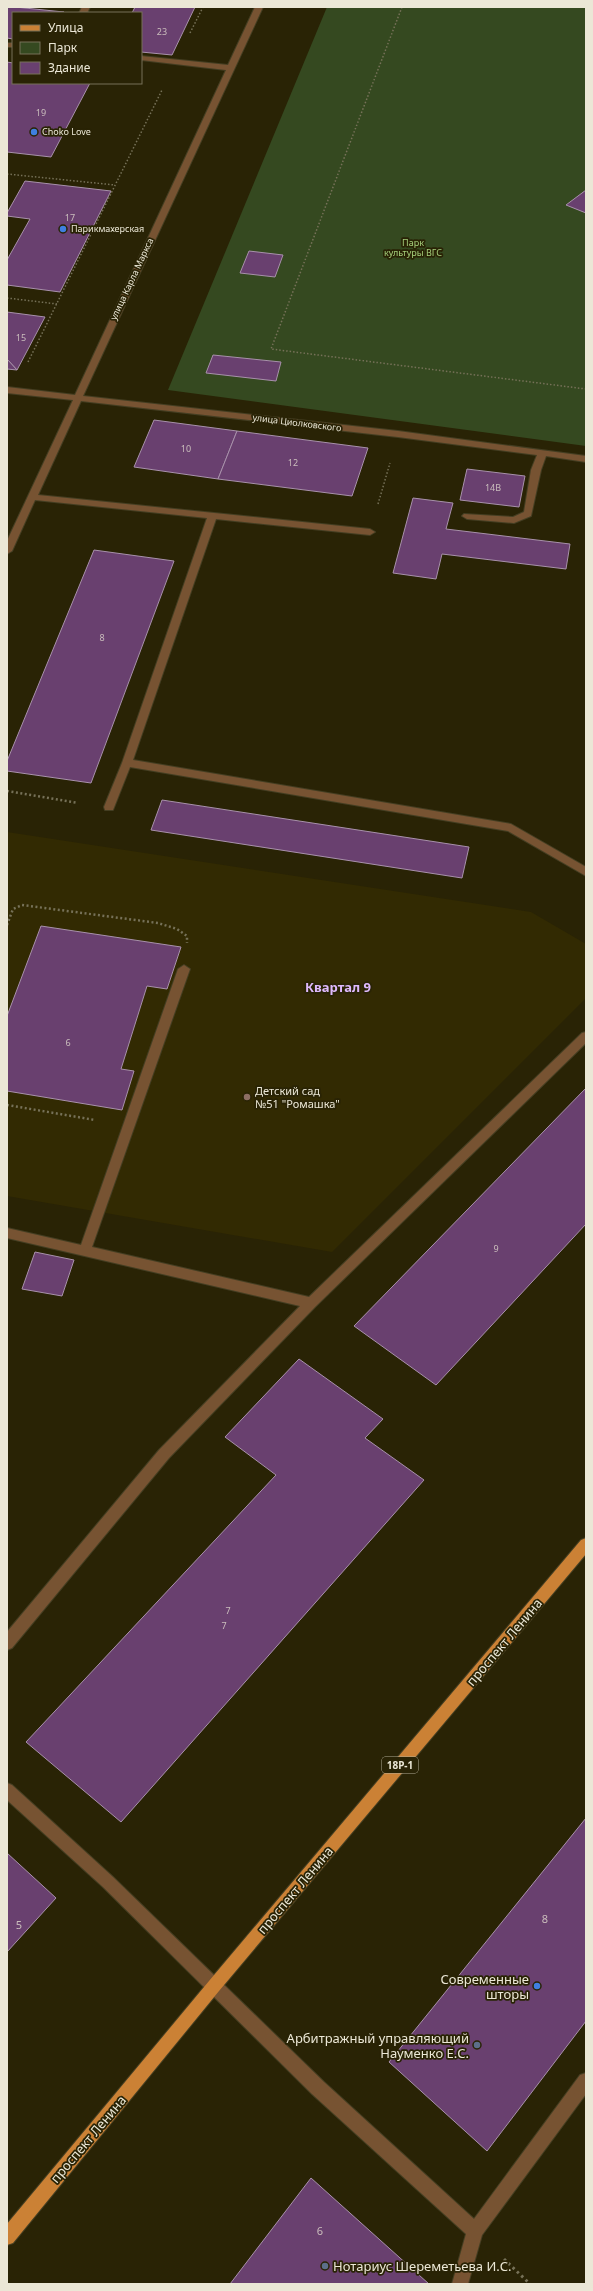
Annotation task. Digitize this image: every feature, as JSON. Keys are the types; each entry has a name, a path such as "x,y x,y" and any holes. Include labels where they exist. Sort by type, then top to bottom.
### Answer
{"main road":[{"name":"проспект Ленина","path":"7,2237 214,1986 586,1544"}],"street":[{"name":"улица Карла Маркса","path":"7,552 77,397 259,7"},
{"path":"142,58 231,68"},
{"name":"улица Циолковского","path":"7,390 398,434 586,459"},
{"path":"467,516 514,520 528,514 536,470 542,454"},
{"path":"33,497 370,532"},
{"path":"109,807 127,763 213,515"},
{"path":"127,763 511,828 586,872"},
{"path":"85,1250 100,1212 128,1125 184,969"},
{"path":"7,1643 164,1454 311,1303 586,1036"},
{"path":"7,1233 311,1303"},
{"path":"7,1790 108,1882 318,2088 475,2231"},
{"path":"460,2284 475,2231 586,2081"}],"path":[{"path":"28,363 204,7"},
{"path":"402,7 271,349 586,389"},
{"path":"7,174 115,185"},
{"path":"7,298 57,304"},
{"path":"370,532 398,434"},
{"path":"7,791 109,807"},
{"path":"7,925 13,909 22,905 158,923 177,929 186,936 188,946 184,969"},
{"path":"7,1105 128,1125"}],"shaded area":[{"name":"Детский сад №51 \"Ромашка\"","path":"7,832 531,912 586,944 586,998 332,1252 7,1196"}],"green space":[{"name":"Парк культуры ВГС","path":"327,7 586,7 586,446 168,390"}],"building":[{"path":"7,7 64,12 12,12 12,39 7,38"},
{"path":"135,7 195,7 172,55 142,52 142,12 132,12"},
{"path":"7,62 12,63 12,84 89,84 51,157 7,152"},
{"path":"25,181 111,191 60,292 7,285 7,260 30,219 7,216 7,213"},
{"path":"586,190 586,213 566,205"},
{"path":"249,251 283,255 275,277 240,273"},
{"path":"7,312 45,317 17,370 7,359"},
{"path":"213,355 281,362 276,381 206,373"},
{"path":"7,359 17,370 7,369"},
{"path":"154,420 237,431 218,479 134,467"},
{"path":"237,431 368,448 352,496 218,479"},
{"path":"467,469 525,476 519,507 460,500"},
{"path":"413,498 453,503 446,529 570,544 566,569 442,554 436,579 393,573"},
{"path":"94,550 174,561 91,783 7,771 7,761"},
{"path":"162,800 469,847 462,878 151,830"},
{"path":"41,926 181,947 167,989 147,986 121,1069 134,1071 122,1110 7,1091 7,1016"},
{"path":"586,1088 586,1224 436,1385 354,1326"},
{"path":"35,1252 74,1260 62,1296 22,1289"},
{"path":"299,1359 383,1419 365,1438 424,1480 121,1822 26,1742 276,1475 225,1437"},
{"path":"586,1818 586,2021 487,2151 389,2062"},
{"path":"7,1853 56,1898 7,1952"},
{"path":"311,2178 429,2284 230,2284"}],"place":[{"name":"Choko Love","path":"34,132"},
{"name":"Парикмахерская","path":"63,229"},
{"name":"Детский сад №51 \"Ромашка\"","path":"247,1097"},
{"name":"Современные шторы","path":"537,1986"},
{"name":"Арбитражный управляющий Науменко Е.С.","path":"477,2045"},
{"name":"Нотариус Шереметьева И.С.","path":"325,2266"}],"district":[{"name":"Квартал 9","path":"338,987"}]}
